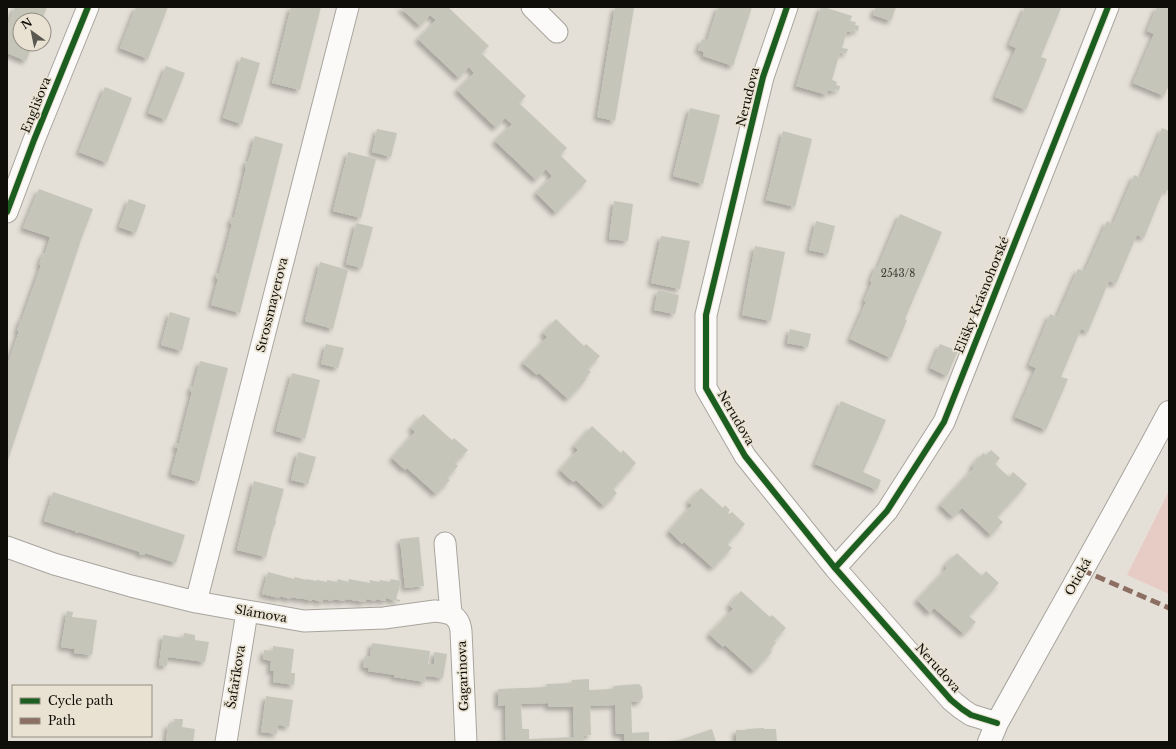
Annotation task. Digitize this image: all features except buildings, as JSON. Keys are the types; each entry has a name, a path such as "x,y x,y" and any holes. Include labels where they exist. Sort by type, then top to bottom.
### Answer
{"street":[{"name":"Englišova","path":"7,212 34,140 88,7"},
{"name":"Strossmayerova","path":"196,602 348,7"},
{"path":"532,7 557,32"},
{"name":"Nerudova","path":"787,7 763,77 706,316 706,388 745,456 835,568 951,700 971,714 993,733"},
{"name":"Elišky Krásnohorské","path":"835,568 887,511 944,422 1108,7"},
{"name":"Otická","path":"993,733 1169,412"},
{"path":"445,543 451,614"},
{"name":"Slámova","path":"7,547 54,564 131,586 196,602 304,621 384,618 435,611 451,614"},
{"name":"Šafaříkova","path":"226,742 247,612"},
{"name":"Gagarinova","path":"451,614 460,623 461,631 466,742"}],"shaded area":[{"path":"1169,491 1169,594 1127,575"}],"marked path":[{"path":"1082,570 1169,608"}],"cycle path":[{"path":"7,212 34,140 88,7"},
{"path":"787,7 763,77 706,315 706,388 745,456 835,568 951,700 971,715 997,723"},
{"path":"835,568 887,511 944,422 1108,7"}]}
